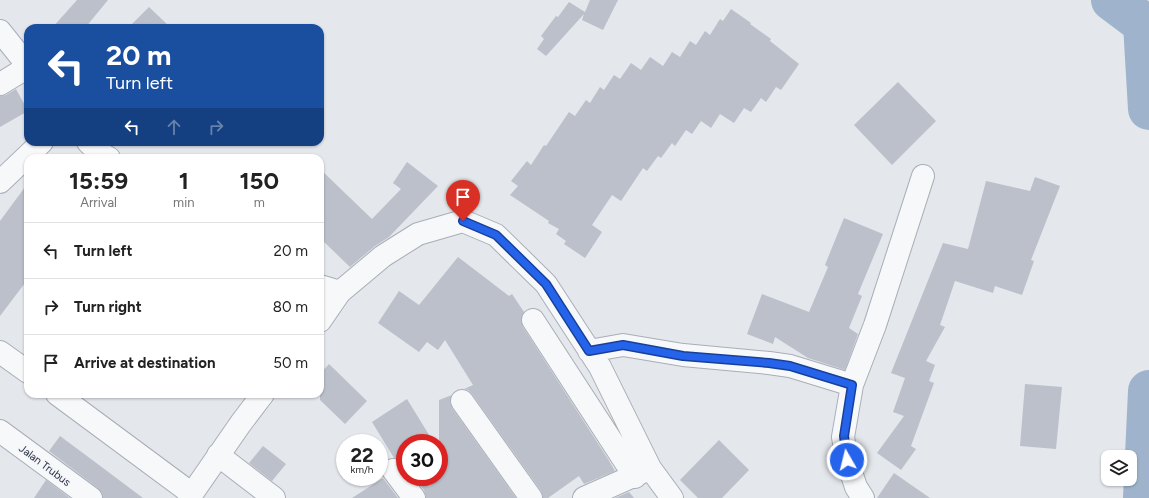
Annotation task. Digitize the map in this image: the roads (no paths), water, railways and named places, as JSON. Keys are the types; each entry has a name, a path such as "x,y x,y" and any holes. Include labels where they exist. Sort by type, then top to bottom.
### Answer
{"street":[{"path":"0,31 24,61"},
{"path":"0,84 24,69"},
{"path":"29,154 38,146"},
{"path":"92,146 103,154"},
{"path":"0,182 24,159"},
{"path":"863,498 856,488 849,467 844,436 852,385 875,325 923,176"},
{"path":"324,315 340,292 383,256 418,234 463,221 496,235 546,284 600,367 643,472"},
{"path":"324,287 340,292"},
{"path":"533,320 643,472 672,498"},
{"path":"589,351 623,345 683,356 769,363 790,366 852,385"},
{"path":"0,352 24,369"},
{"path":"62,398 191,496 218,455 260,398"},
{"path":"462,401 531,498"},
{"name":"Jalan Trubus","path":"0,431 90,498"},
{"path":"218,455 274,498"},
{"path":"393,470 414,498"},
{"path":"584,498 643,472"}],"waterway":[{"path":"1112,0 1144,24 1149,109"},
{"path":"1144,498 1149,391"}]}
